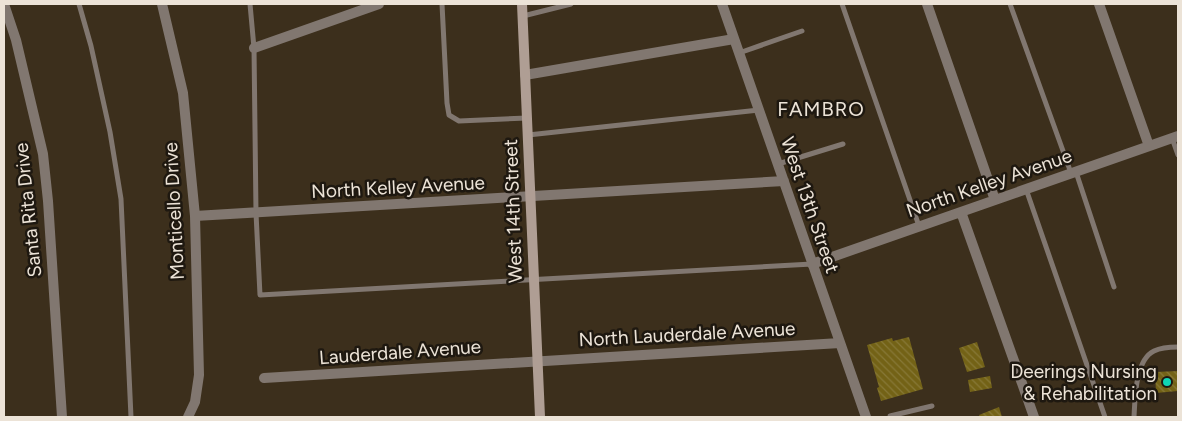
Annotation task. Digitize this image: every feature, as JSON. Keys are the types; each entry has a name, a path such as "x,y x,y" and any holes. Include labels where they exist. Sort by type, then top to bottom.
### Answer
{"street":[{"name":"Santa Rita Drive","path":"4,4 16,40 43,154 48,201 62,417"},
{"name":"Monticello Drive","path":"162,4 183,93 195,216 199,375 194,402 188,417"},
{"path":"254,48 379,4"},
{"name":"West 14th Street","path":"522,4 540,417"},
{"name":"West 13th Street","path":"722,4 866,417"},
{"path":"927,4 996,200"},
{"path":"1098,4 1150,146"},
{"path":"525,75 734,39"},
{"name":"North Kelley Avenue","path":"812,264 1175,137"},
{"name":"North Kelley Avenue","path":"195,216 784,181"},
{"path":"961,212 1034,417"},
{"name":"North Lauderdale Avenue","path":"537,360 840,343"},
{"name":"Lauderdale Avenue","path":"264,378 537,360"}],"lane":[{"path":"79,4 91,46 110,132 121,199 130,417"},
{"path":"250,4 254,48 256,213 260,295 812,264"},
{"path":"442,4 447,103 450,115 459,121 527,118"},
{"path":"523,16 571,4"},
{"path":"842,4 919,226"},
{"path":"1010,4 1074,172 1114,286"},
{"path":"739,53 802,31"},
{"path":"528,135 759,110"},
{"path":"1175,137 1178,155"},
{"path":"778,164 843,144"},
{"path":"1026,189 1105,417"},
{"path":"1134,417 1138,380 1141,367 1147,356 1154,351 1178,347"},
{"path":"890,417 932,406"}],"building":[{"path":"909,337 923,389 881,401 867,345 892,338 893,341"},
{"path":"977,342 985,367 967,372 959,348"},
{"name":"Deerings Nursing & Rehabilitation","path":"1178,371 1178,391 1156,393 1155,372"},
{"path":"990,376 992,388 970,392 968,380"},
{"path":"999,407 1002,417 980,417 979,415"}],"place":[{"name":"Deerings Nursing & Rehabilitation","path":"1167,382"}],"district":[{"name":"FAMBRO","path":"821,109"}]}
